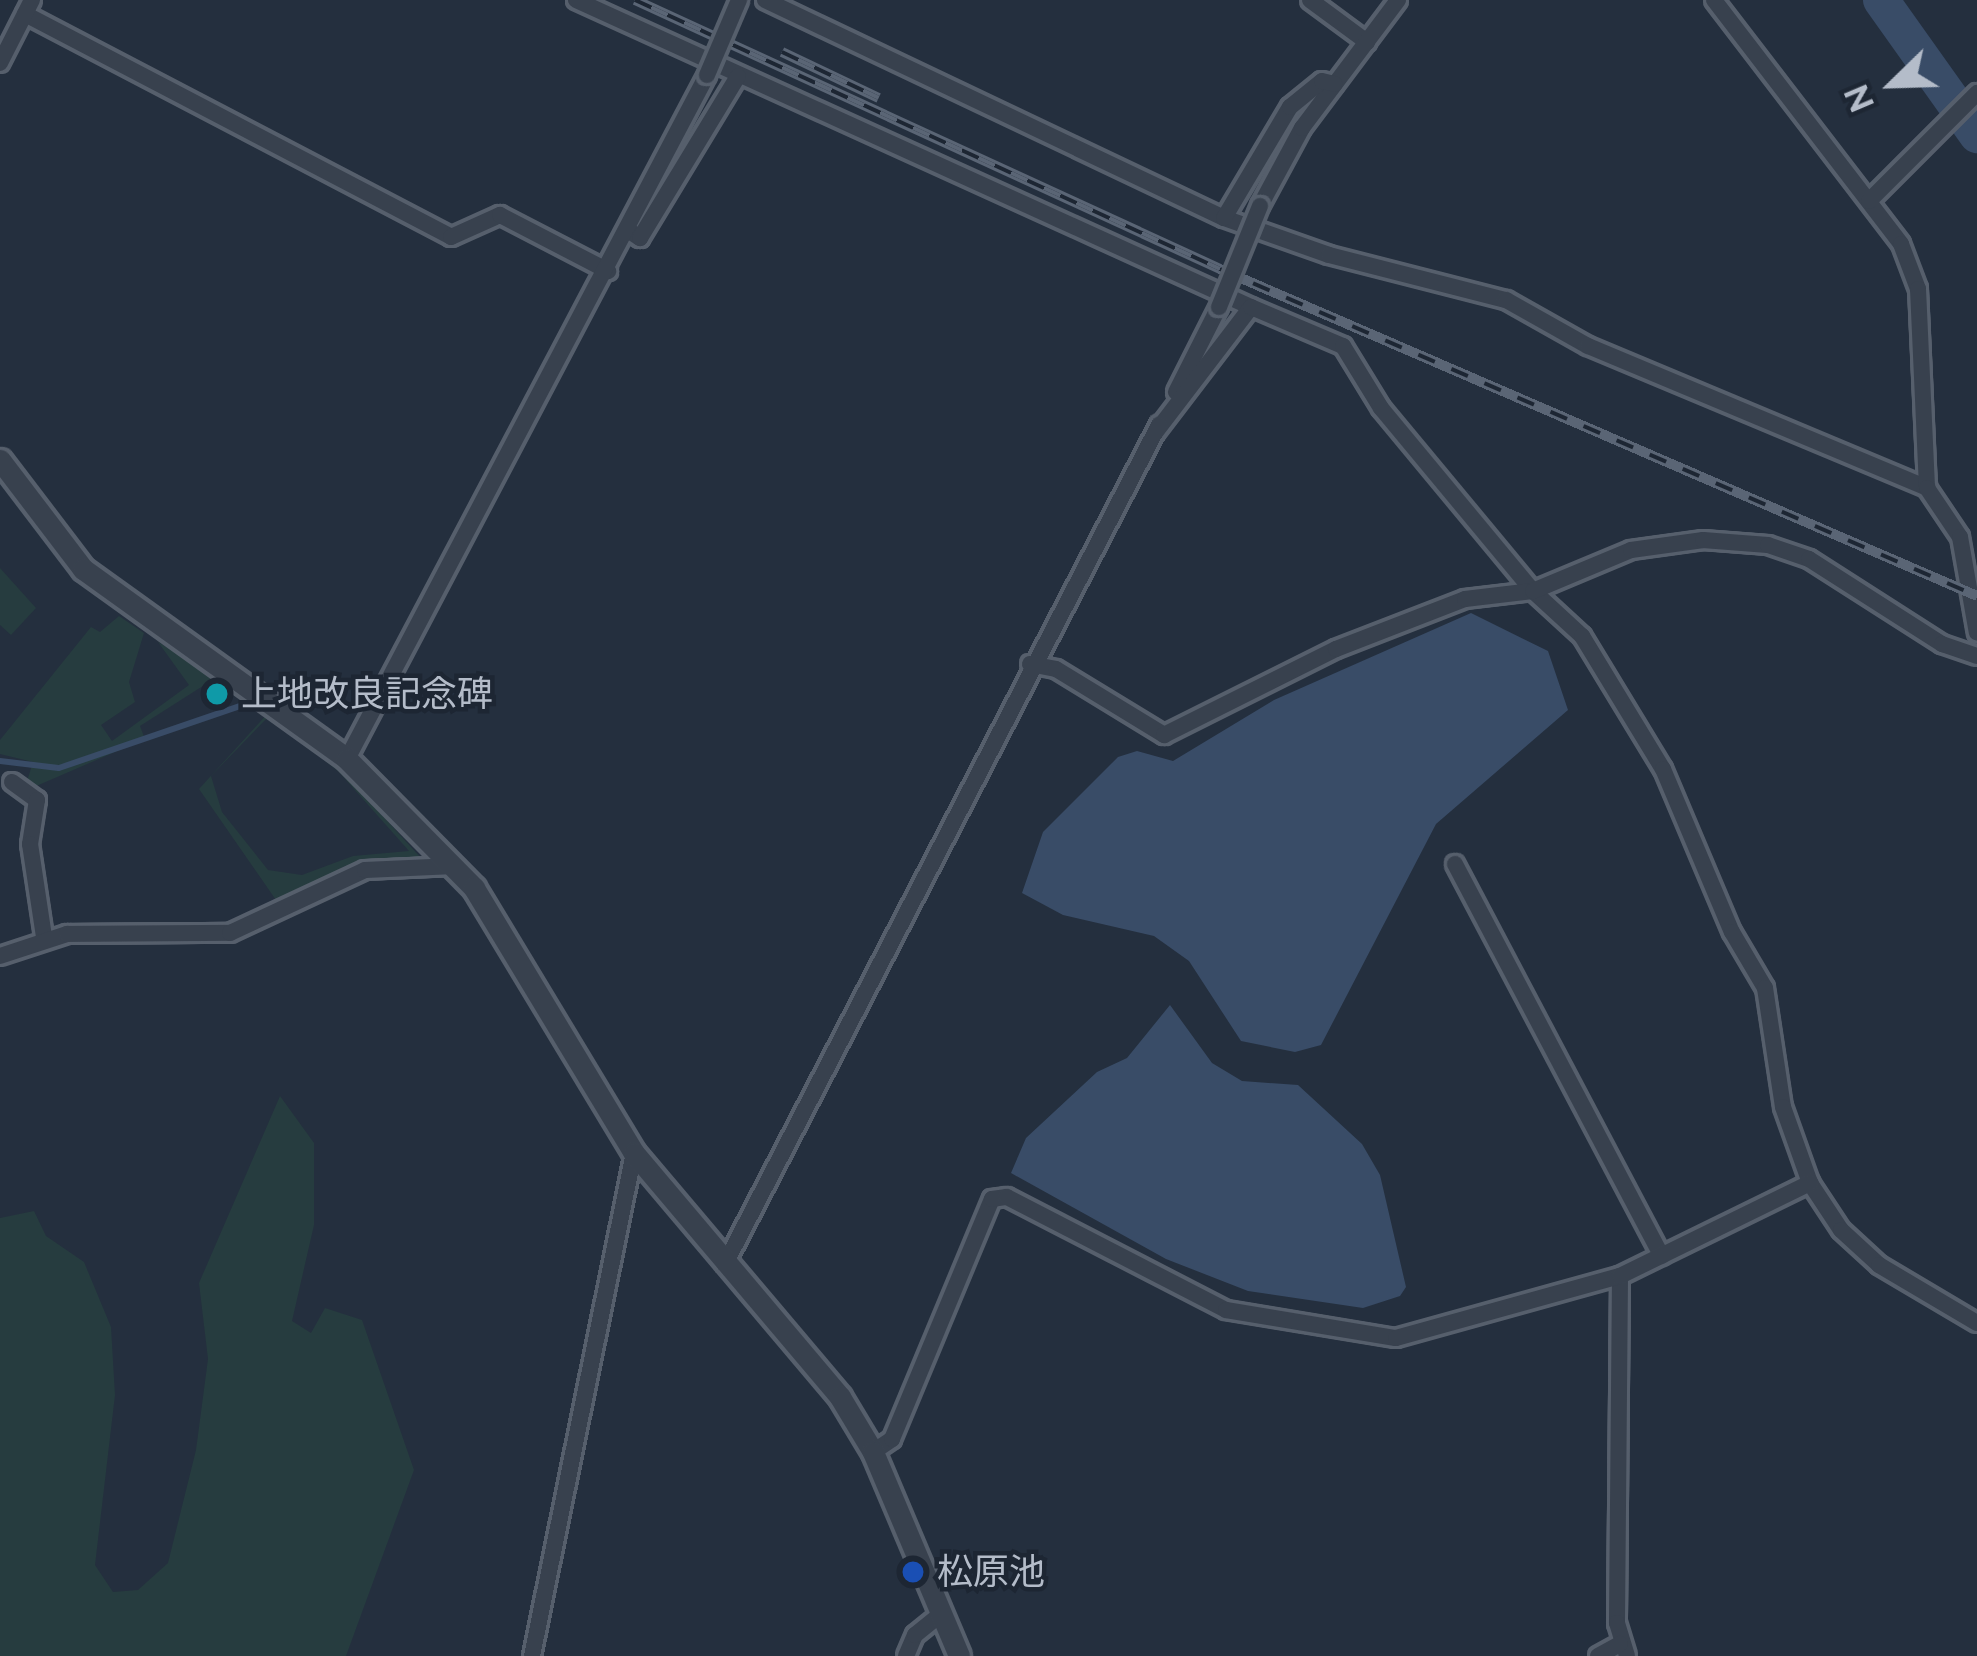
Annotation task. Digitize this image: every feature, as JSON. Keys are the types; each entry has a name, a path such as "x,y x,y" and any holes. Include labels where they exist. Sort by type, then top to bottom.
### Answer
{"street":[{"path":"576,0 1343,346 1381,408 1533,591 1582,636 1663,769 1732,932 1765,988 1783,1107 1810,1183 1841,1230 1879,1265 1977,1323"},
{"path":"347,760 631,232 739,0"},
{"path":"766,0 1224,218 1329,255 1506,300 1588,346 1927,488"},
{"path":"1310,0 1367,42"},
{"path":"725,1264 1030,664 1219,307 1260,206 1336,84 1398,0"},
{"path":"1714,0 1901,244 1918,289 1927,488 1960,537 1977,633"},
{"path":"0,63 28,7 451,237 500,215 608,271"},
{"path":"631,232 640,238 738,76"},
{"path":"1224,218 1290,107 1322,81 1336,84"},
{"path":"1869,201 1954,110 1977,93"},
{"path":"1155,433 1251,307"},
{"path":"0,460 83,569 347,760 454,866 634,1153 840,1396 873,1452 959,1656"},
{"path":"1030,664 1056,669 1164,735 1336,649 1465,599 1533,591 1631,550 1703,540 1768,545 1809,559 1942,644 1977,656"},
{"path":"12,782 37,800 30,844 44,937"},
{"path":"1455,864 1662,1256"},
{"path":"0,956 44,937 230,933 365,870 454,866"},
{"path":"532,1656 634,1153"},
{"path":"873,1452 892,1439 992,1199 1007,1197 1226,1310 1396,1338 1621,1276 1810,1183"},
{"path":"1598,1656 1624,1650 1614,1412 1621,1276"},
{"path":"906,1656 915,1635 941,1614"}],"green space":[{"path":"0,568 36,608 11,635 0,625"},
{"path":"119,616 144,633 129,682 135,702 101,725 112,741 189,685 158,642 217,677 140,726 145,739 34,787 27,781 33,762 0,754 0,740 91,627 100,632"},
{"path":"269,712 340,769 421,858 345,866 278,903 199,789","holes":["269,716 339,772 409,851 353,856 302,875 268,870 222,812 211,776"]},
{"path":"280,1096 314,1143 314,1225 292,1321 311,1333 325,1308 362,1320 414,1470 346,1656 0,1656 0,1218 34,1211 46,1236 84,1262 111,1327 115,1395 95,1565 113,1592 138,1590 168,1563 196,1450 208,1359 199,1283"}],"water":[{"path":"1471,613 1548,651 1568,710 1436,824 1321,1045 1295,1052 1241,1041 1189,961 1154,936 1063,915 1022,893 1043,832 1118,757 1137,751 1173,761 1274,700"},
{"path":"1170,1005 1212,1063 1242,1081 1298,1085 1362,1144 1380,1175 1406,1287 1400,1296 1363,1308 1248,1291 1166,1259 1011,1173 1026,1138 1097,1072 1127,1058"}],"waterway":[{"path":"1881,0 1977,135"},
{"path":"0,761 59,768 249,703"}],"railway":[{"path":"635,0 1220,269 1977,596"},
{"path":"782,52 879,98"}],"place":[{"name":"上地改良記念碑","path":"217,694"},
{"name":"松原池","path":"913,1572"}]}
